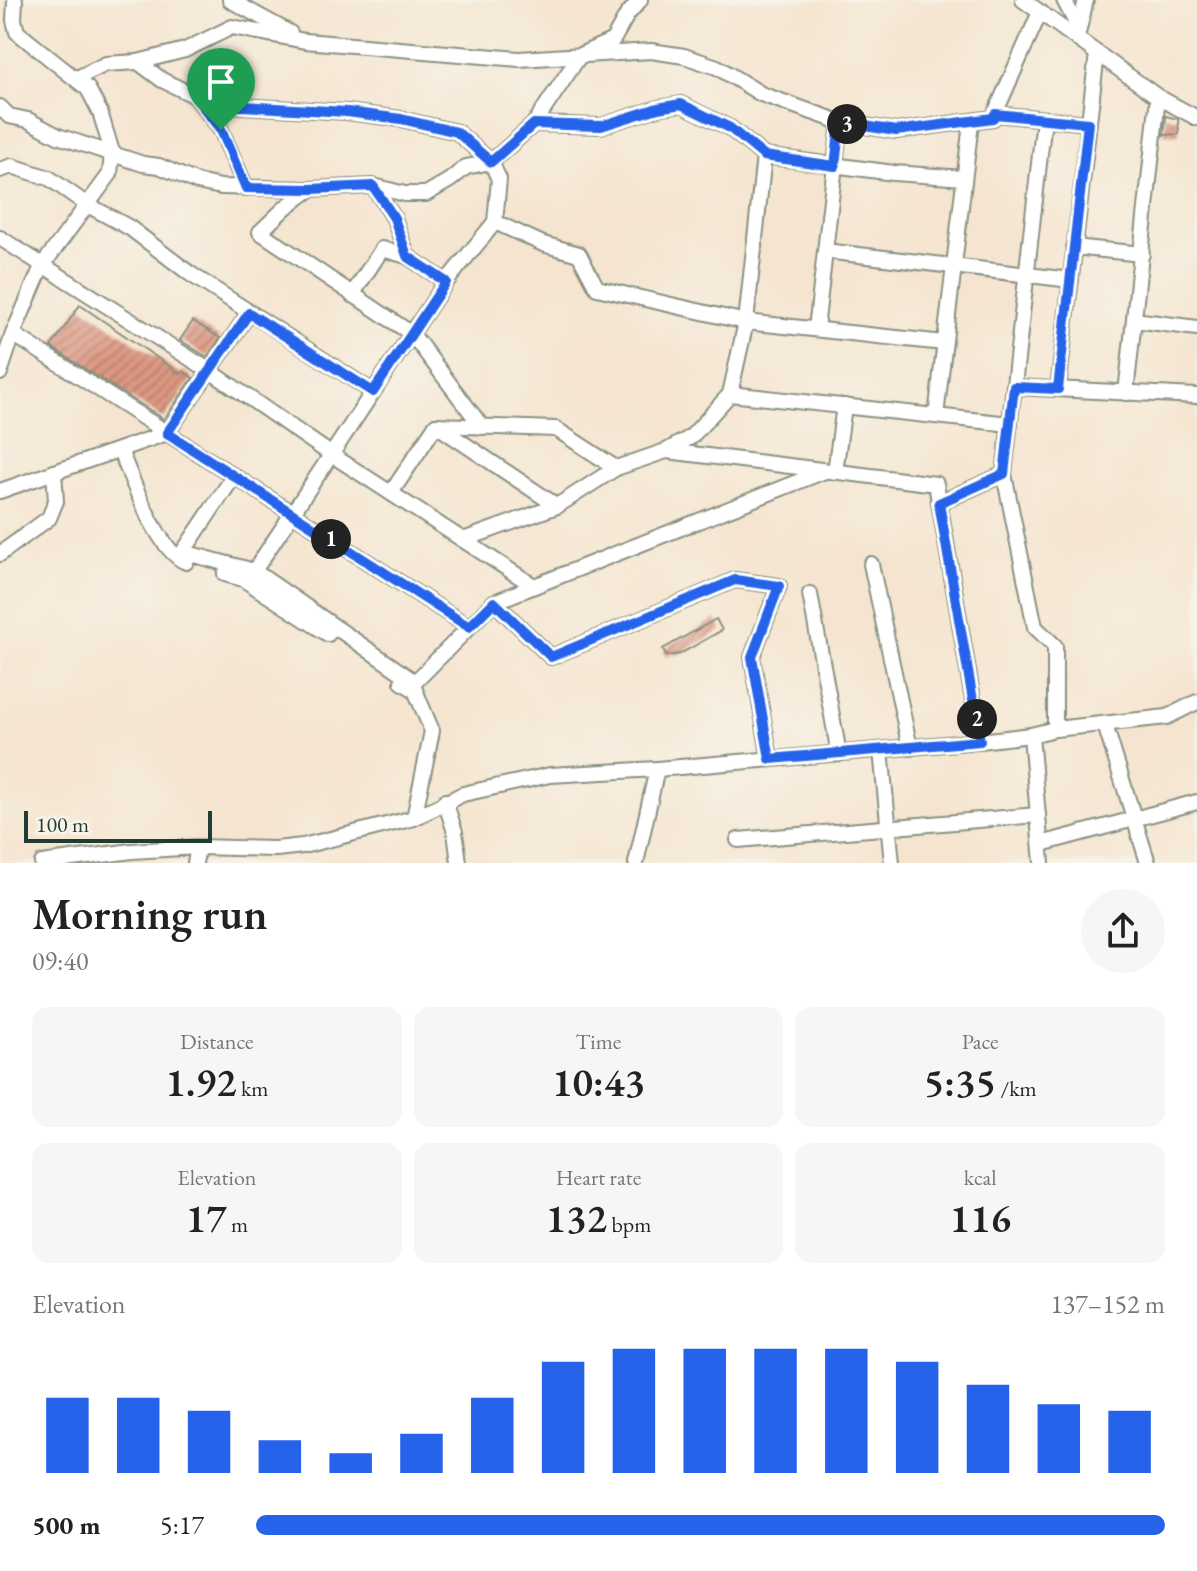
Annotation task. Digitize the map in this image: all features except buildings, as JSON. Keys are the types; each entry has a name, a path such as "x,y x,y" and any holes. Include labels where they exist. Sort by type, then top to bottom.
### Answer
{"street":[{"path":"0,373 42,266 110,174 112,152 100,112 88,89 17,32 15,0"},
{"path":"230,0 305,41"},
{"path":"0,107 9,116 28,120 58,136 221,187 311,189 373,186 405,194 426,194 466,167 491,162 534,124 580,55 613,40 640,0"},
{"path":"1023,0 1078,33 1097,53 1158,97 1197,118"},
{"path":"1064,0 1078,33"},
{"path":"1078,33 1086,0"},
{"path":"77,78 106,64 138,62 185,50 232,27 305,41 519,59 651,51 684,56 717,67 761,94 840,122 896,131 993,118 1040,12"},
{"path":"1058,389 1097,53"},
{"path":"138,62 162,80 195,96 241,106 347,112 401,119 457,132 491,162 499,179 495,222 446,282 254,571"},
{"path":"195,96 221,130 246,188"},
{"path":"1126,393 1158,97"},
{"path":"534,124 601,126 681,104 730,128 764,156 964,178"},
{"path":"995,114 1088,123"},
{"path":"1044,119 1004,474 1035,627 1055,646 1055,729"},
{"path":"816,329 840,122"},
{"path":"936,416 971,123"},
{"path":"463,540 557,506 616,468 666,451 691,437 730,394 746,322 764,156"},
{"path":"0,170 12,166 49,178 86,204 130,228 189,273 373,392"},
{"path":"373,186 394,218 407,256"},
{"path":"311,189 260,232 412,334 482,427"},
{"path":"495,222 543,244 579,254 597,288 746,322 944,343"},
{"path":"0,238 210,371 332,455 534,586"},
{"path":"1074,247 1142,254"},
{"path":"352,295 382,249 407,256 446,282"},
{"path":"825,251 1071,280"},
{"path":"0,491 167,433 249,313"},
{"path":"1134,320 1197,328"},
{"path":"13,334 469,627"},
{"path":"1014,387 1197,396"},
{"path":"730,394 1010,424"},
{"path":"830,471 844,406"},
{"path":"436,425 556,429 616,468"},
{"path":"391,493 436,425"},
{"path":"436,425 557,506"},
{"path":"120,450 154,526 178,559 243,579 415,690 432,731 414,818"},
{"path":"666,451 936,484 980,741"},
{"path":"234,476 183,552 254,571 415,682 494,602 830,471"},
{"path":"0,554 49,518 56,501 54,472"},
{"path":"939,503 1004,474"},
{"path":"871,564 910,748"},
{"path":"494,602 551,657 735,580 779,586 752,657 770,759"},
{"path":"810,594 839,754"},
{"path":"42,863 131,857 198,847 250,856 414,818 463,794 550,775 657,769 980,741 1167,717 1196,705"},
{"path":"1105,725 1148,863"},
{"path":"1031,735 1042,863"},
{"path":"881,750 892,863"},
{"path":"636,863 657,769"},
{"path":"445,801 455,832 459,863"},
{"path":"1041,844 1197,802"},
{"path":"738,840 1038,815"},
{"path":"195,863 198,847"}],"route":[{"path":"195,96 241,106 347,112 401,119 457,132 491,162 534,124 601,126 681,104 730,128 764,156 835,166 840,122 896,131 971,123 993,118 995,114 1088,123 1058,389 1014,387 1004,474 939,503 980,741 770,759 752,657 779,586 735,580 551,657 494,602 469,627 167,433 249,313 373,392 446,282 407,256 394,218 373,186 246,188 221,130 195,96"}]}
